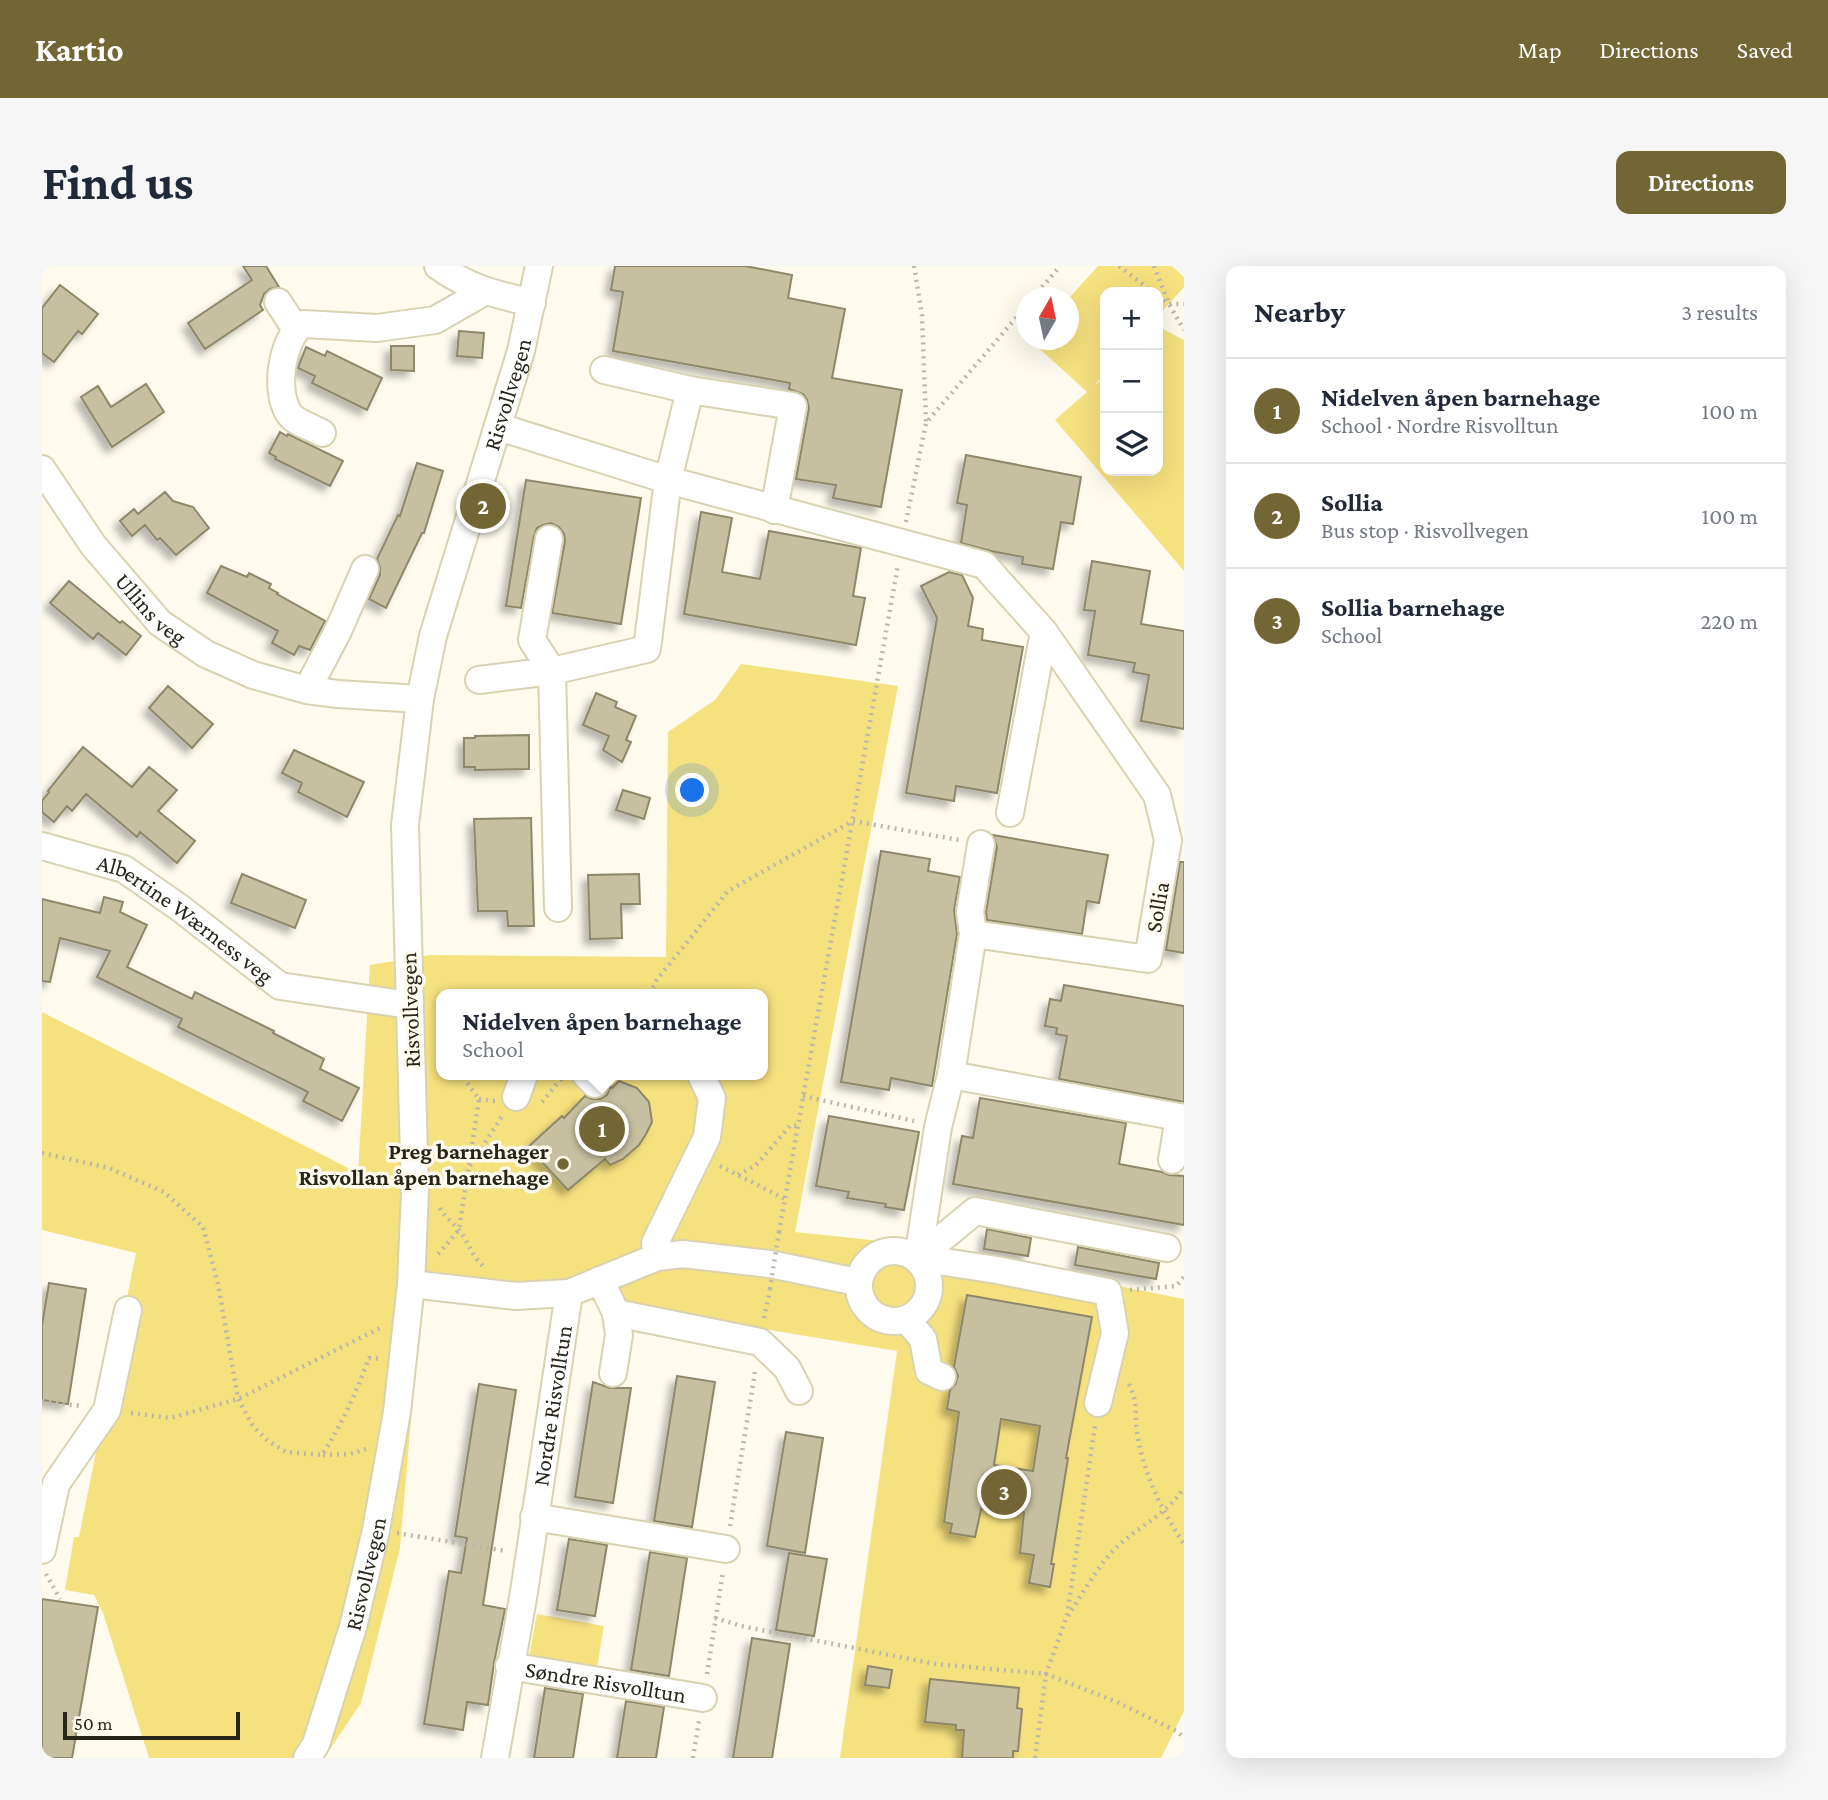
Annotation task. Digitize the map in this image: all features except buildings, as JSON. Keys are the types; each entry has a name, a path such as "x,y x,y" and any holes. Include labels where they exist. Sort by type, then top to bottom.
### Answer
{"street":[{"path":"438,266 484,292 532,303"},
{"name":"Risvollvegen","path":"307,1758 316,1744 354,1627 391,1451 407,1324 415,1192 405,825 420,699 433,636 499,426 532,303 539,266"},
{"path":"322,433 292,417 284,399 281,381 284,355 295,328 304,324 377,328 435,320 484,292"},
{"path":"278,302 295,328"},
{"path":"604,370 690,390 793,406 774,510"},
{"path":"479,680 552,671 647,649 668,480 690,390"},
{"name":"Sollia","path":"499,426 668,480 984,565 1044,632 1157,795 1168,840 1148,959 973,934"},
{"name":"Ullins veg","path":"42,469 93,545 160,623 206,654 253,676 307,690 420,699"},
{"path":"549,539 532,640 552,671 558,908"},
{"path":"307,690 338,631 365,569"},
{"path":"1010,813 1044,632"},
{"path":"981,844 970,912 973,934 951,1076 938,1127 918,1258 930,1280 926,1304 907,1320 883,1321 863,1306 857,1282 869,1259 893,1249 918,1258 997,1270 1066,1296 1108,1292 1115,1333 1098,1403"},
{"name":"Albertine Wærness veg","path":"42,846 124,869 180,908 280,986 409,1005"},
{"path":"951,1076 1182,1118 1172,1160"},
{"path":"657,1257 655,1243 707,1137 712,1098 703,1080"},
{"path":"918,1258 975,1211 1167,1248"},
{"name":"Nordre Risvolltun","path":"411,1284 516,1296 569,1293 657,1257 683,1254 770,1264 857,1282"},
{"path":"600,1280 616,1313 619,1335 613,1373"},
{"name":"Nordre Risvolltun","path":"524,1592 569,1293"},
{"path":"42,1550 56,1484 107,1410 128,1310"},
{"path":"616,1313 760,1342 787,1368 799,1391"},
{"path":"907,1320 923,1339 929,1371 942,1377"},
{"name":"Nordre Risvolltun","path":"534,1517 726,1549"},
{"name":"Søndre Risvolltun","path":"495,1758 524,1592"},
{"name":"Søndre Risvolltun","path":"509,1666 703,1698"}],"path":[{"path":"770,1289 797,1126 926,422 922,316 914,266"},
{"path":"1042,287 1060,266"},
{"path":"1119,266 1146,287"},
{"path":"1154,266 1169,304 1184,330"},
{"path":"1163,300 1169,304 1184,304"},
{"path":"926,422 1016,318"},
{"path":"652,989 728,891 853,821 981,844"},
{"path":"411,1284 459,1230 479,1099 464,1080"},
{"path":"550,1095 561,1080"},
{"path":"479,1099 512,1091"},
{"path":"468,1169 479,1156 512,1091"},
{"path":"803,1096 938,1127"},
{"path":"737,1175 756,1165 791,1125 797,1126"},
{"path":"42,1153 109,1167 164,1192 203,1227 218,1284 238,1399 253,1426 268,1441 286,1452 322,1455 350,1454 370,1447 391,1451"},
{"path":"699,1156 785,1199"},
{"path":"415,1192 436,1199 445,1218 459,1230 473,1256 487,1270"},
{"path":"1108,1292 1176,1286 1184,1277"},
{"path":"42,1401 170,1418 238,1399 388,1324 407,1324"},
{"path":"1111,1348 1136,1399 1137,1432 1149,1480 1164,1513 1184,1544"},
{"path":"322,1455 355,1397 369,1357 403,1361"},
{"path":"1035,1758 1046,1674 1067,1616 1098,1403"},
{"path":"1067,1616 1105,1559 1121,1543 1164,1513 1184,1488"},
{"path":"404,1534 528,1555"},
{"path":"42,1567 60,1598"},
{"path":"715,1618 741,1626 936,1664 1046,1674 1181,1732 1184,1738"}],"shaded area":[{"path":"1098,266 1172,266 1184,277 1184,287 1163,310 1163,287 1100,287 1100,379 1094,386 1100,381 1100,473 1055,420 1087,392 1041,350 1079,350 1079,287"},
{"path":"1163,329 1184,340 1184,571 1103,476 1163,476"},
{"path":"741,664 898,686 795,1232 900,1243 1184,1299 1184,1711 1161,1758 840,1758 897,1351 564,1296 422,1290 400,1548 361,1703 324,1758 149,1758 103,1613 94,1595 65,1590 74,1537 79,1537 136,1253 42,1230 42,1012 358,1173 370,965 431,955 666,957 668,732 715,700"},
{"path":"537,1614 604,1626 597,1668 529,1657"}],"place":[{"name":"Sollia","path":"483,506"},
{"name":"Nidelven åpen barnehage","path":"602,1129"},
{"name":"Preg barnehager Risvollan åpen barnehage","path":"563,1164"},
{"name":"Sollia barnehage","path":"1004,1492"}]}
